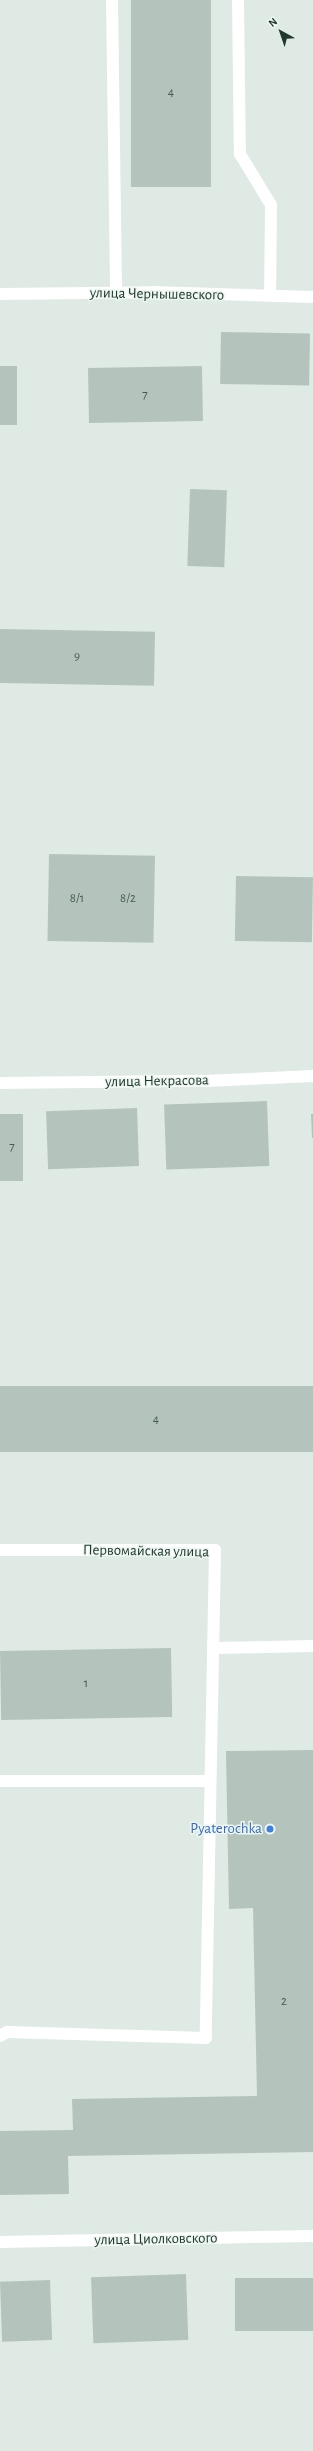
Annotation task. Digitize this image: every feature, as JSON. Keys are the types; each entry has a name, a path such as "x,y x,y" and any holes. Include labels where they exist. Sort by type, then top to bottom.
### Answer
{"street":[{"path":"112,0 116,292"},
{"path":"238,0 240,154 271,205 270,295"},
{"name":"улица Чернышевского","path":"0,294 116,292 313,297"},
{"name":"улица Некрасова","path":"0,1083 204,1081 313,1076"},
{"name":"Первомайская улица","path":"0,1550 215,1550 212,1648"},
{"path":"0,2036 7,2032 206,2038 212,1648 313,1646"},
{"path":"0,1781 210,1781"},
{"name":"улица Циолковского","path":"0,2242 313,2236"}],"building":[{"path":"131,0 211,0 211,187 131,187"},
{"path":"221,332 310,334 309,386 220,384"},
{"path":"0,366 17,366 17,425 0,425"},
{"path":"202,366 203,421 89,423 88,368"},
{"path":"190,489 227,490 224,567 187,566"},
{"path":"0,629 155,632 154,686 0,683"},
{"path":"49,854 155,856 153,943 47,941"},
{"path":"236,876 313,877 312,942 235,941"},
{"path":"267,1101 269,1166 166,1170 164,1105"},
{"path":"137,1108 139,1166 48,1169 46,1111"},
{"path":"0,1114 23,1114 23,1181 0,1181"},
{"path":"311,1114 313,1114 313,1138 312,1138"},
{"path":"0,1386 313,1386 313,1452 0,1452"},
{"path":"171,1648 172,1717 1,1720 0,1651"},
{"path":"313,1750 313,2152 68,2156 69,2194 0,2195 0,2131 73,2130 72,2099 257,2096 253,1908 229,1909 226,1751"},
{"path":"186,2274 188,2340 93,2343 91,2277"},
{"path":"235,2278 313,2278 313,2331 235,2331"},
{"path":"50,2280 52,2340 2,2342 0,2282"}],"place":[{"name":"Pyaterochka","path":"270,1829"}]}
